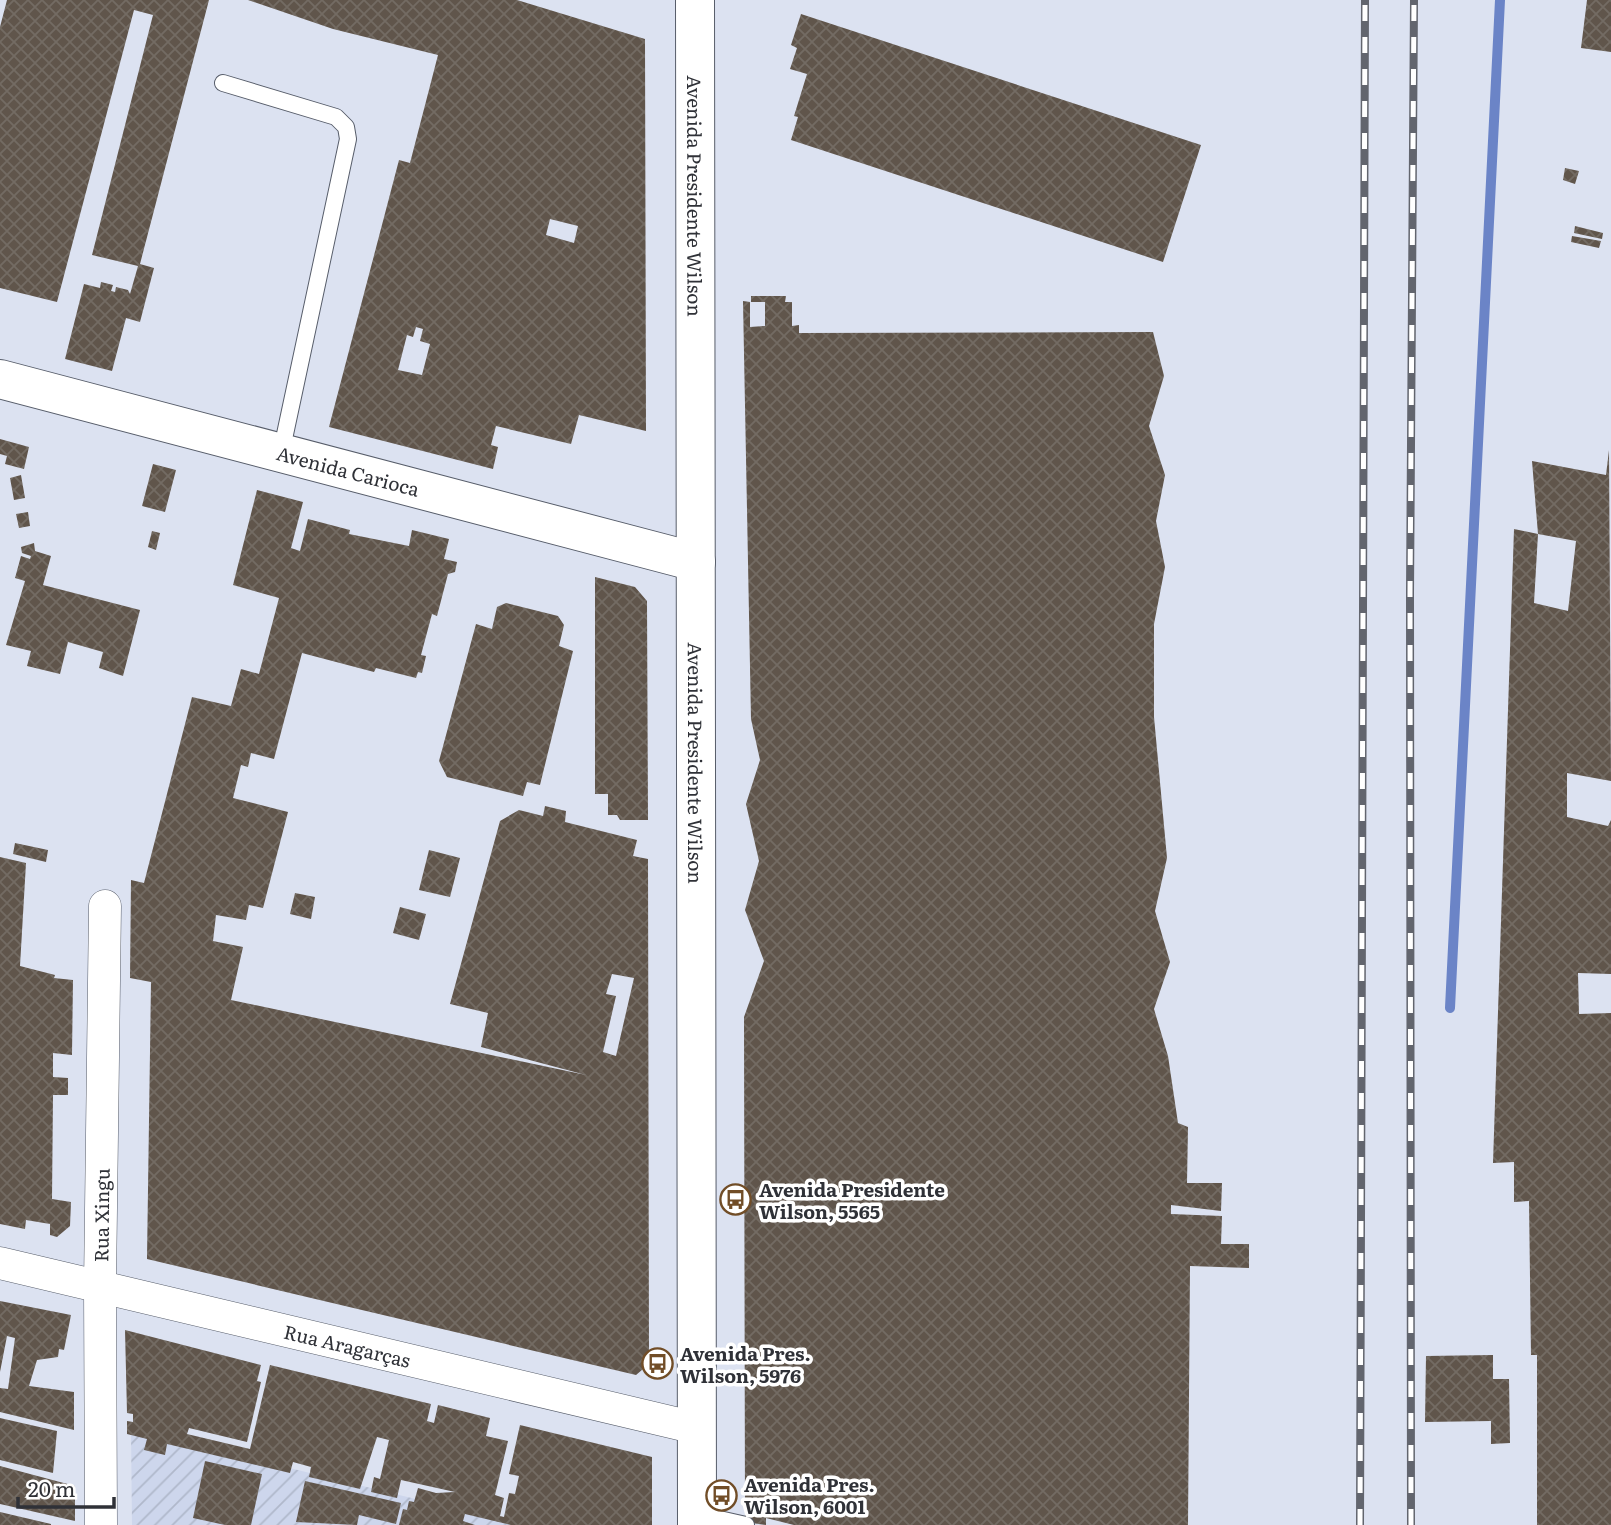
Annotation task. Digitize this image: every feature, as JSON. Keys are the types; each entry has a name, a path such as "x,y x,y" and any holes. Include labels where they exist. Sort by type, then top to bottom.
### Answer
{"main road":[{"name":"Avenida Presidente Wilson","path":"695,0 697,1520"},
{"name":"Avenida Carioca","path":"0,379 696,562"}],"street":[{"name":"Rua Xingu","path":"101,1525 100,1285 105,906"},
{"name":"Rua Aragarças","path":"0,1264 100,1285 696,1428"}],"lane":[{"path":"223,83 336,117 346,127 348,139 281,453"},
{"path":"697,1520 746,1525"}],"shaded area":[{"path":"131,1429 521,1525 132,1525"}],"building":[{"path":"7,0 209,0 140,264 154,268 140,322 126,318 112,371 65,359 84,284 100,288 101,282 113,285 111,291 115,292 116,287 128,290 130,294 138,266 92,255 153,15 134,10 57,302 0,288 0,27"},
{"path":"248,0 517,0 645,39 646,431 579,415 571,444 496,426 491,445 498,447 493,469 329,427 399,160 410,163 438,55 333,29","holes":["550,219 578,226 574,243 546,235","416,327 423,329 420,341 430,344 422,375 398,370 407,335 413,337"]},
{"path":"1587,0 1611,0 1611,52 1581,48"},
{"path":"801,14 1201,145 1163,262 791,140 798,117 794,116 807,74 790,69 797,48 791,45"},
{"path":"1565,168 1579,171 1575,184 1563,180"},
{"path":"1575,226 1603,233 1602,239 1574,233"},
{"path":"1572,236 1601,241 1599,248 1571,242"},
{"path":"751,296 786,296 785,302 792,302 792,326 799,325 799,333 1153,332 1164,376 1149,426 1165,475 1156,521 1165,567 1154,624 1154,717 1167,858 1155,911 1170,962 1154,1009 1168,1056 1178,1123 1188,1127 1187,1183 1222,1183 1221,1211 1171,1205 1171,1214 1222,1216 1221,1244 1249,1244 1249,1268 1190,1266 1188,1525 794,1525 766,1518 766,1525 745,1522 744,1017 764,961 745,910 759,861 746,804 760,760 751,719 743,301 750,302 750,327 765,326 765,302 751,302"},
{"path":"0,439 29,447 24,469 5,464 7,456 0,454"},
{"path":"1609,450 1611,781 1567,773 1567,817 1608,826 1611,820 1611,974 1578,973 1579,1014 1611,1013 1611,1525 1537,1525 1537,1355 1531,1355 1529,1201 1514,1202 1514,1162 1493,1163 1514,529 1538,534 1532,461 1606,475","holes":["1538,534 1576,541 1568,611 1534,603"]},
{"path":"153,464 176,470 165,512 142,506"},
{"path":"21,475 25,498 14,500 10,478"},
{"path":"257,490 303,502 291,548 300,551 308,519 350,530 349,534 409,546 412,530 449,539 444,559 457,562 455,572 448,574 437,616 432,614 421,655 426,656 422,673 418,672 416,678 376,668 374,672 302,653 274,759 251,753 248,767 241,765 233,798 288,812 263,908 249,905 246,920 216,915 213,941 243,947 231,1000 586,1075 481,1047 488,1013 450,1004 500,821 519,810 543,816 545,806 566,811 565,822 637,840 633,856 648,859 649,1364 636,1375 147,1259 151,982 130,978 131,880 144,883 192,697 231,706 241,669 259,674 279,598 233,585","holes":["612,974 634,978 616,1056 603,1052 616,996 606,994"]},
{"path":"28,512 30,526 19,528 16,514"},
{"path":"152,531 160,533 156,550 148,547"},
{"path":"34,543 35,551 51,556 43,585 140,610 123,676 99,668 103,652 68,642 60,674 27,666 31,651 6,645 25,581 15,578 21,556 30,559 31,556 22,553 21,547"},
{"path":"595,577 635,587 647,601 648,820 620,820 617,815 608,815 608,794 595,794"},
{"path":"506,603 558,616 564,625 559,646 573,651 540,785 527,782 523,796 447,777 439,761 476,624 492,629 497,607"},
{"path":"15,843 48,850 46,862 13,854"},
{"path":"429,850 460,858 450,897 419,890"},
{"path":"0,857 26,863 20,966 55,975 54,978 73,980 72,1055 53,1053 53,1077 68,1078 68,1095 53,1095 52,1199 71,1202 70,1226 57,1237 50,1235 50,1224 26,1220 25,1229 0,1224"},
{"path":"295,893 315,897 311,919 290,914"},
{"path":"400,907 426,914 419,940 393,933"},
{"path":"0,1301 71,1315 64,1350 59,1349 58,1357 37,1360 29,1386 74,1392 74,1430 0,1412 0,1388 8,1389 15,1338 7,1336 0,1372"},
{"path":"125,1330 261,1365 257,1381 261,1382 247,1442 189,1428 187,1434 250,1449 270,1365 431,1404 427,1421 434,1423 438,1405 490,1418 486,1436 508,1441 495,1495 504,1498 500,1516 504,1517 509,1493 515,1494 519,1476 509,1474 520,1425 652,1457 652,1525 511,1525 465,1514 463,1521 475,1525 399,1525 403,1509 407,1510 409,1501 414,1502 418,1488 436,1493 455,1492 401,1480 397,1498 371,1492 374,1477 380,1479 389,1440 377,1437 360,1489 309,1477 311,1467 293,1462 290,1473 167,1444 165,1455 144,1450 147,1439 127,1434 127,1421 133,1422 133,1414 127,1413"},
{"path":"1493,1355 1493,1379 1509,1379 1510,1443 1491,1444 1491,1421 1425,1422 1426,1356"},
{"path":"0,1418 57,1431 53,1473 0,1460"},
{"path":"205,1461 262,1474 251,1525 225,1525 193,1518"},
{"path":"0,1466 75,1486 75,1521 0,1504"},
{"path":"305,1481 401,1503 396,1524 359,1515 357,1525 296,1522"},
{"path":"0,1512 51,1524 51,1525 0,1525"}],"waterway":[{"path":"1450,1008 1500,0"}],"railway":[{"path":"1360,1525 1365,0"},
{"path":"1411,1525 1410,593 1414,0"}],"place":[{"name":"Avenida Presidente Wilson, 5565","path":"736,1200"},
{"name":"Avenida Pres. Wilson, 5976","path":"657,1364"},
{"name":"Avenida Pres. Wilson, 6001","path":"721,1495"}]}
